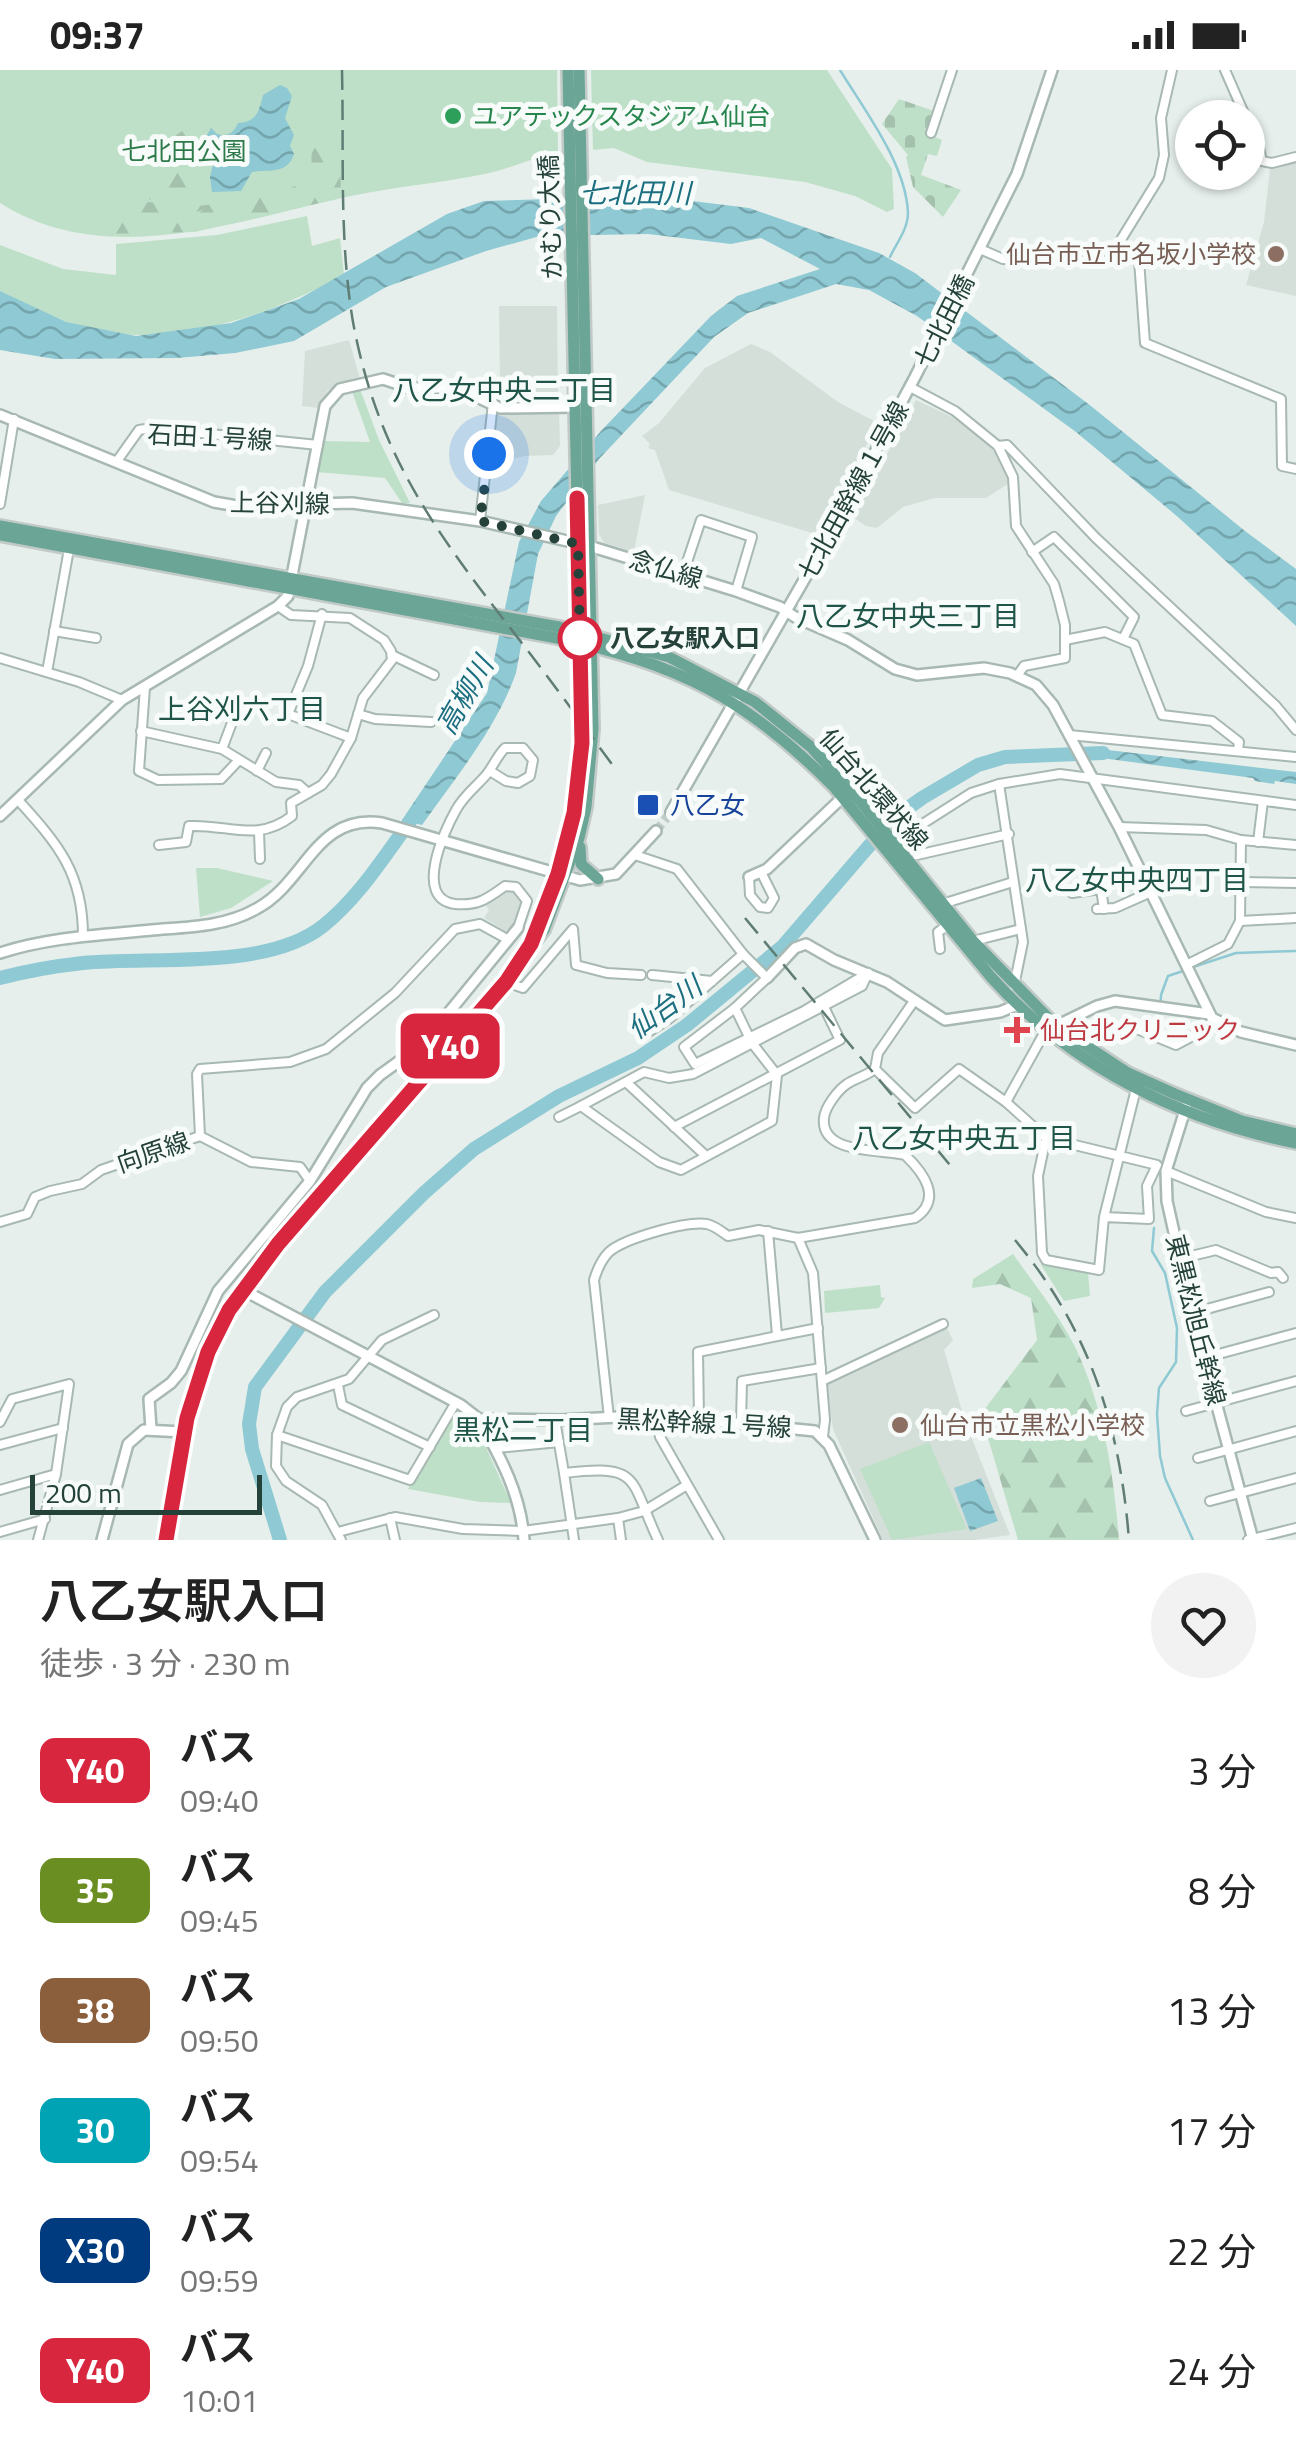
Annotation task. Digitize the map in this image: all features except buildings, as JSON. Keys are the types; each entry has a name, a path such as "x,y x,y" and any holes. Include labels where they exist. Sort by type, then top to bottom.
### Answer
{"main road":[{"path":"568,70 575,130"},
{"path":"575,130 579,70"},
{"name":"かむり大橋","path":"575,130 579,303"},
{"path":"579,303 577,498 584,545"},
{"path":"166,1540 183,1432 208,1352 242,1289 506,982 544,930 579,838 592,758 584,545 587,440 579,303"},
{"name":"仙台北環状線","path":"0,526 291,585"},
{"name":"仙台北環状線","path":"0,535 586,638 736,698 788,727 973,942 1052,1028 1102,1070 1136,1088 1187,1106 1296,1134"},
{"path":"562,876 579,784 586,638"},
{"path":"579,838 582,864 598,879"},
{"name":"仙台北環状線","path":"888,844 948,925 1017,1005 1187,1106 1238,1130 1296,1143"}],"street":[{"path":"932,133 952,70"},
{"path":"1052,70 1017,174 980,248 1004,259 1114,251 1139,260 1145,343 1282,398 1282,466 1296,468"},
{"path":"1114,251 1160,178 1164,155 1161,118 1172,70"},
{"path":"1224,70 1238,100"},
{"path":"1265,162 1296,157"},
{"name":"七北田橋","path":"912,382 980,248"},
{"path":"0,816 122,700 278,606 291,585 325,406 340,389 383,379 410,388 458,388 500,408 576,407"},
{"path":"912,382 998,446 1012,477 1016,526 1054,584 1065,625 1065,658 1024,666 1017,676 1036,685 1053,705 1119,827 1209,1014 1216,1023 1296,1045"},
{"name":"七北田幹線１号線","path":"671,812 912,382"},
{"path":"480,521 493,403"},
{"name":"上谷刈線","path":"0,415 214,502 237,506 352,504 480,521 550,538"},
{"path":"0,504 14,418"},
{"name":"石田１号線","path":"117,462 130,438 139,430 152,428 318,445"},
{"path":"998,446 1007,445 1096,538 1276,706 1296,730"},
{"path":"684,574 701,520 752,538 736,591"},
{"path":"1032,552 1054,537 1134,617 1124,640"},
{"name":"念仏線","path":"550,538 684,574 784,609 848,640 895,669 917,675 984,668 1017,676"},
{"path":"47,672 69,548"},
{"path":"278,606 291,615 350,618 384,640 392,654 434,675"},
{"path":"322,614 308,666 288,714 351,738"},
{"path":"54,631 96,638"},
{"path":"1065,640 1105,632 1134,644 1162,715 1212,721 1239,742 1238,750"},
{"path":"159,845 186,842 189,826 213,825 259,832 292,816 291,803 331,774 351,738 363,698 389,666 392,654"},
{"path":"0,658 122,700"},
{"path":"145,687 139,771 158,780 221,780 239,760"},
{"path":"222,749 236,712"},
{"path":"358,714 375,719 431,722"},
{"path":"141,730 222,749 276,782 299,785 308,793"},
{"path":"1069,736 1296,757"},
{"path":"151,1429 148,1399 172,1383 182,1370 218,1292 310,1181 374,1080 422,1044 518,928 528,901 516,887 505,886 475,905 448,903 439,898 433,880 444,839 464,798 490,771 502,751 510,746 523,748 533,760 530,776 518,783 490,771"},
{"path":"257,770 266,753"},
{"path":"1009,834 918,855 913,830 971,793 1060,774 1090,774 1296,806"},
{"path":"999,784 1023,942 1014,986"},
{"path":"761,872 774,898 768,908 760,908 750,895 750,877 761,872 847,794"},
{"path":"18,800 66,857 77,889 84,936"},
{"path":"1258,842 1262,800"},
{"path":"0,953 84,936 215,925 238,917 259,908 288,885 316,848 332,833 352,823 382,823 562,876 598,879 616,874 656,831"},
{"path":"1119,827 1206,830 1241,840 1296,845"},
{"path":"259,832 260,858"},
{"path":"1188,969 1228,944 1240,921 1241,840"},
{"path":"635,855 677,870 764,976"},
{"path":"942,904 1013,882"},
{"path":"1240,882 1296,883"},
{"path":"1072,893 1100,889 1100,909 1115,908 1151,892"},
{"path":"1240,921 1296,918"},
{"path":"200,1136 200,1069 269,1065 309,1056 340,1040 373,1012 456,929 480,924 508,938"},
{"path":"940,949 938,932 948,925"},
{"path":"506,982 524,988 572,929 576,965 607,973 641,975"},
{"path":"973,942 1020,929"},
{"path":"868,974 862,986 824,1007 695,1064 684,1047 735,1008 795,948 806,944 887,982 944,1020 1000,1012 1017,1005"},
{"path":"647,1033 744,955"},
{"path":"559,1117 644,1072 669,1078 694,1074 868,974"},
{"path":"652,975 714,981"},
{"path":"610,1418 594,1280 604,1256 630,1240 694,1224 713,1225 728,1236 759,1230 798,1238 915,1218 930,1202 929,1185 904,1155 850,1147 826,1132 824,1120 826,1109 846,1086 875,1069 878,1053 914,1001"},
{"path":"1006,1102 1052,1028 1106,1002 1209,1014"},
{"path":"674,1127 840,1040 824,1007"},
{"path":"581,1106 660,1162 681,1170 772,1121 777,1075 750,1040 735,1008"},
{"path":"1137,1029 1176,1044 1216,1023"},
{"path":"875,1069 914,1108 959,1069 1006,1102 1046,1138 1157,1165 1147,1186 1149,1219 1104,1216"},
{"path":"626,1082 706,1156"},
{"path":"1046,1138 1038,1176 1042,1253 1046,1260 1099,1270 1104,1216 1136,1088"},
{"name":"東黒松旭丘幹線","path":"1187,1106 1166,1171 1167,1201 1251,1540"},
{"name":"向原線","path":"0,1222 28,1214 35,1197 82,1184 101,1170 200,1136 250,1162 300,1166 310,1181"},
{"path":"1166,1171 1266,1212 1296,1218"},
{"path":"768,1232 777,1335"},
{"path":"798,1238 814,1273 822,1436"},
{"path":"1179,1259 1216,1250 1271,1273 1278,1272 1283,1278"},
{"path":"242,1289 456,1402 479,1419 518,1499 523,1535"},
{"path":"1192,1313 1269,1292"},
{"path":"434,1315 382,1340 350,1378 298,1397 287,1407 274,1453 280,1475 322,1505 340,1536 395,1517 523,1535 644,1512 687,1484"},
{"path":"822,1381 943,1324"},
{"path":"699,1419 698,1352 818,1328"},
{"path":"1204,1358 1296,1334"},
{"path":"741,1422 742,1381 821,1368"},
{"path":"1186,1410 1296,1381"},
{"path":"0,1422 12,1399 68,1384 56,1474 38,1540"},
{"path":"338,1385 342,1405 430,1447"},
{"path":"277,1435 410,1480 456,1402"},
{"path":"656,1415 660,1437 720,1540"},
{"name":"黒松幹線１号線","path":"479,1419 656,1415 815,1430 822,1436 876,1540"},
{"path":"556,1420 574,1540"},
{"path":"0,1445 63,1428"},
{"path":"102,1540 128,1444 135,1435 151,1429 183,1432"},
{"path":"1198,1458 1296,1431"},
{"path":"496,1448 559,1442"},
{"path":"564,1473 600,1469 624,1474 634,1483 658,1540"},
{"path":"0,1490 56,1474"},
{"path":"1210,1501 1296,1478"},
{"path":"390,1518 395,1540"},
{"path":"618,1518 621,1540"},
{"path":"0,1532 45,1519"},
{"path":"1251,1540 1296,1528"},
{"path":"462,1540 463,1529"}],"shaded area":[{"name":"仙台市立市名坂小学校","path":"1296,163 1296,296 1246,285 1264,222 1270,169"},
{"path":"499,306 557,306 558,399 502,400 502,393 496,392 496,385 500,384"},
{"path":"349,340 360,379 328,390 319,408 302,406 305,351"},
{"path":"751,344 770,352 838,402 878,423 819,535 669,490 655,450 648,448 650,444 642,436 659,423 705,368"},
{"path":"916,400 980,436 996,454 1011,482 986,498 935,498 903,507 877,528 866,526 853,517"},
{"path":"559,410 560,446 553,455 525,456 491,464 495,411"},
{"path":"645,495 634,552 604,543 599,534 598,505"},
{"path":"507,890 516,891 524,902 517,922 505,931 484,918 489,910 485,905"},
{"name":"仙台市立黒松小学校","path":"942,1318 953,1340 944,1350 965,1421 1010,1535 975,1540 883,1540 833,1429 825,1374"}],"green space":[{"name":"七北田公園","path":"0,70 557,70 558,154 485,174 356,195 176,234 86,234 42,223 0,203"},
{"path":"591,70 827,70 892,169 894,209 887,212 855,196 805,182 647,162 614,148 593,150"},
{"path":"899,99 934,111 928,134 942,140 937,156 928,154 921,175 961,190 943,217 913,187 908,155 882,124"},
{"path":"182,131 193,142 204,140 212,154 210,177 219,190 225,190 224,197 204,196 185,204 155,189 132,185 137,163 157,150 162,158 167,156 162,146"},
{"path":"313,147 340,158 341,198 195,232 101,234 101,228 125,218 133,203 158,202 171,212 195,216 204,209 189,214 158,200 133,201 136,193 153,193 182,208 231,202 231,197 298,185 311,168"},
{"path":"307,216 312,246 340,238 344,275 279,306 207,328 133,335 98,331 55,318 0,291 0,245 63,269 116,275 116,244 217,235"},
{"path":"360,389 379,440 410,503 402,503 385,478 317,472 322,441 370,442 352,391"},
{"path":"196,868 217,868 273,881 231,908 200,917"},
{"path":"1013,1254 1063,1325 1086,1373 1106,1444 1119,1540 1018,1540 981,1414 1037,1340 1031,1298 1000,1284 972,1288 973,1279"},
{"path":"1044,1261 1088,1273 1090,1296 1064,1301 1041,1265"},
{"path":"880,1285 881,1297 885,1298 879,1308 825,1313 824,1291"},
{"path":"455,1410 484,1443 511,1503 480,1502 408,1489"},
{"path":"929,1442 967,1529 892,1540 860,1469"}],"water":[{"path":"280,85 292,96 285,118 294,135 291,161 277,170 252,172 241,191 212,192 210,177 215,156 204,140 211,128 217,134 230,133 238,123 253,118 263,95"},
{"path":"652,196 749,208 879,253 915,273 1296,569 1296,626 1178,517 1076,432 917,316 869,290 836,284 748,313 714,337 599,459 556,516 538,554 516,673 508,694 474,752 422,825 402,820 487,693 519,542 541,501 601,431 711,316 737,296 820,269 761,238 731,244 648,234 540,236 386,287 294,341 235,353 177,358 55,359 0,350 0,291 66,322 136,336 231,323 299,299 447,214 484,201"},
{"path":"1082,747 1296,772 1296,784 1086,756"},
{"path":"981,1478 998,1521 970,1531 954,1488"}],"waterway":[{"path":"840,70 883,138 906,194 906,225 890,257"},
{"name":"仙台川","path":"280,1540 252,1449 249,1424 255,1387 325,1292 424,1193 474,1149 559,1096 638,1058 687,1025 782,947 869,846 922,798 978,765 1005,757 1103,753"},
{"name":"高柳川","path":"0,978 83,963 240,956 299,940 323,926 351,900 420,808"},
{"path":"1190,968 1236,953 1296,951"},
{"path":"1149,1027 1160,1018 1161,995 1168,976 1183,971"},
{"path":"1154,1228 1152,1251 1165,1273 1177,1328 1176,1362 1159,1388 1160,1456 1165,1478 1193,1540"}],"tunnel":[{"path":"656,831 671,812"}],"railway":[{"path":"342,70 344,228 349,291 364,370 378,414 438,530 617,771"},
{"path":"745,918 954,1170"},
{"path":"1015,1240 1063,1309 1097,1381 1118,1458 1129,1540"}],"bus line":[{"name":"Y40","path":"166,1540 180,1447 194,1392 229,1310 278,1244 506,982 531,944 558,874 579,784 582,743 577,498"}],"place":[{"name":"ユアテックスタジアム仙台","path":"453,116"},
{"name":"仙台市立市名坂小学校","path":"1276,254"},
{"name":"八乙女駅入口","path":"580,638"},
{"name":"八乙女","path":"648,805"},
{"name":"仙台北クリニック","path":"1017,1030"},
{"name":"仙台市立黒松小学校","path":"900,1425"}],"district":[{"name":"八乙女中央二丁目","path":"504,389"},
{"name":"八乙女中央三丁目","path":"908,615"},
{"name":"上谷刈六丁目","path":"242,708"},
{"name":"八乙女中央四丁目","path":"1137,879"},
{"name":"八乙女中央五丁目","path":"964,1137"},
{"name":"黒松二丁目","path":"523,1429"}],"route":[{"path":"489,454 480,521 578,544 580,643 580,638"}],"water label":[{"name":"七北田川","path":"635,192"}]}
